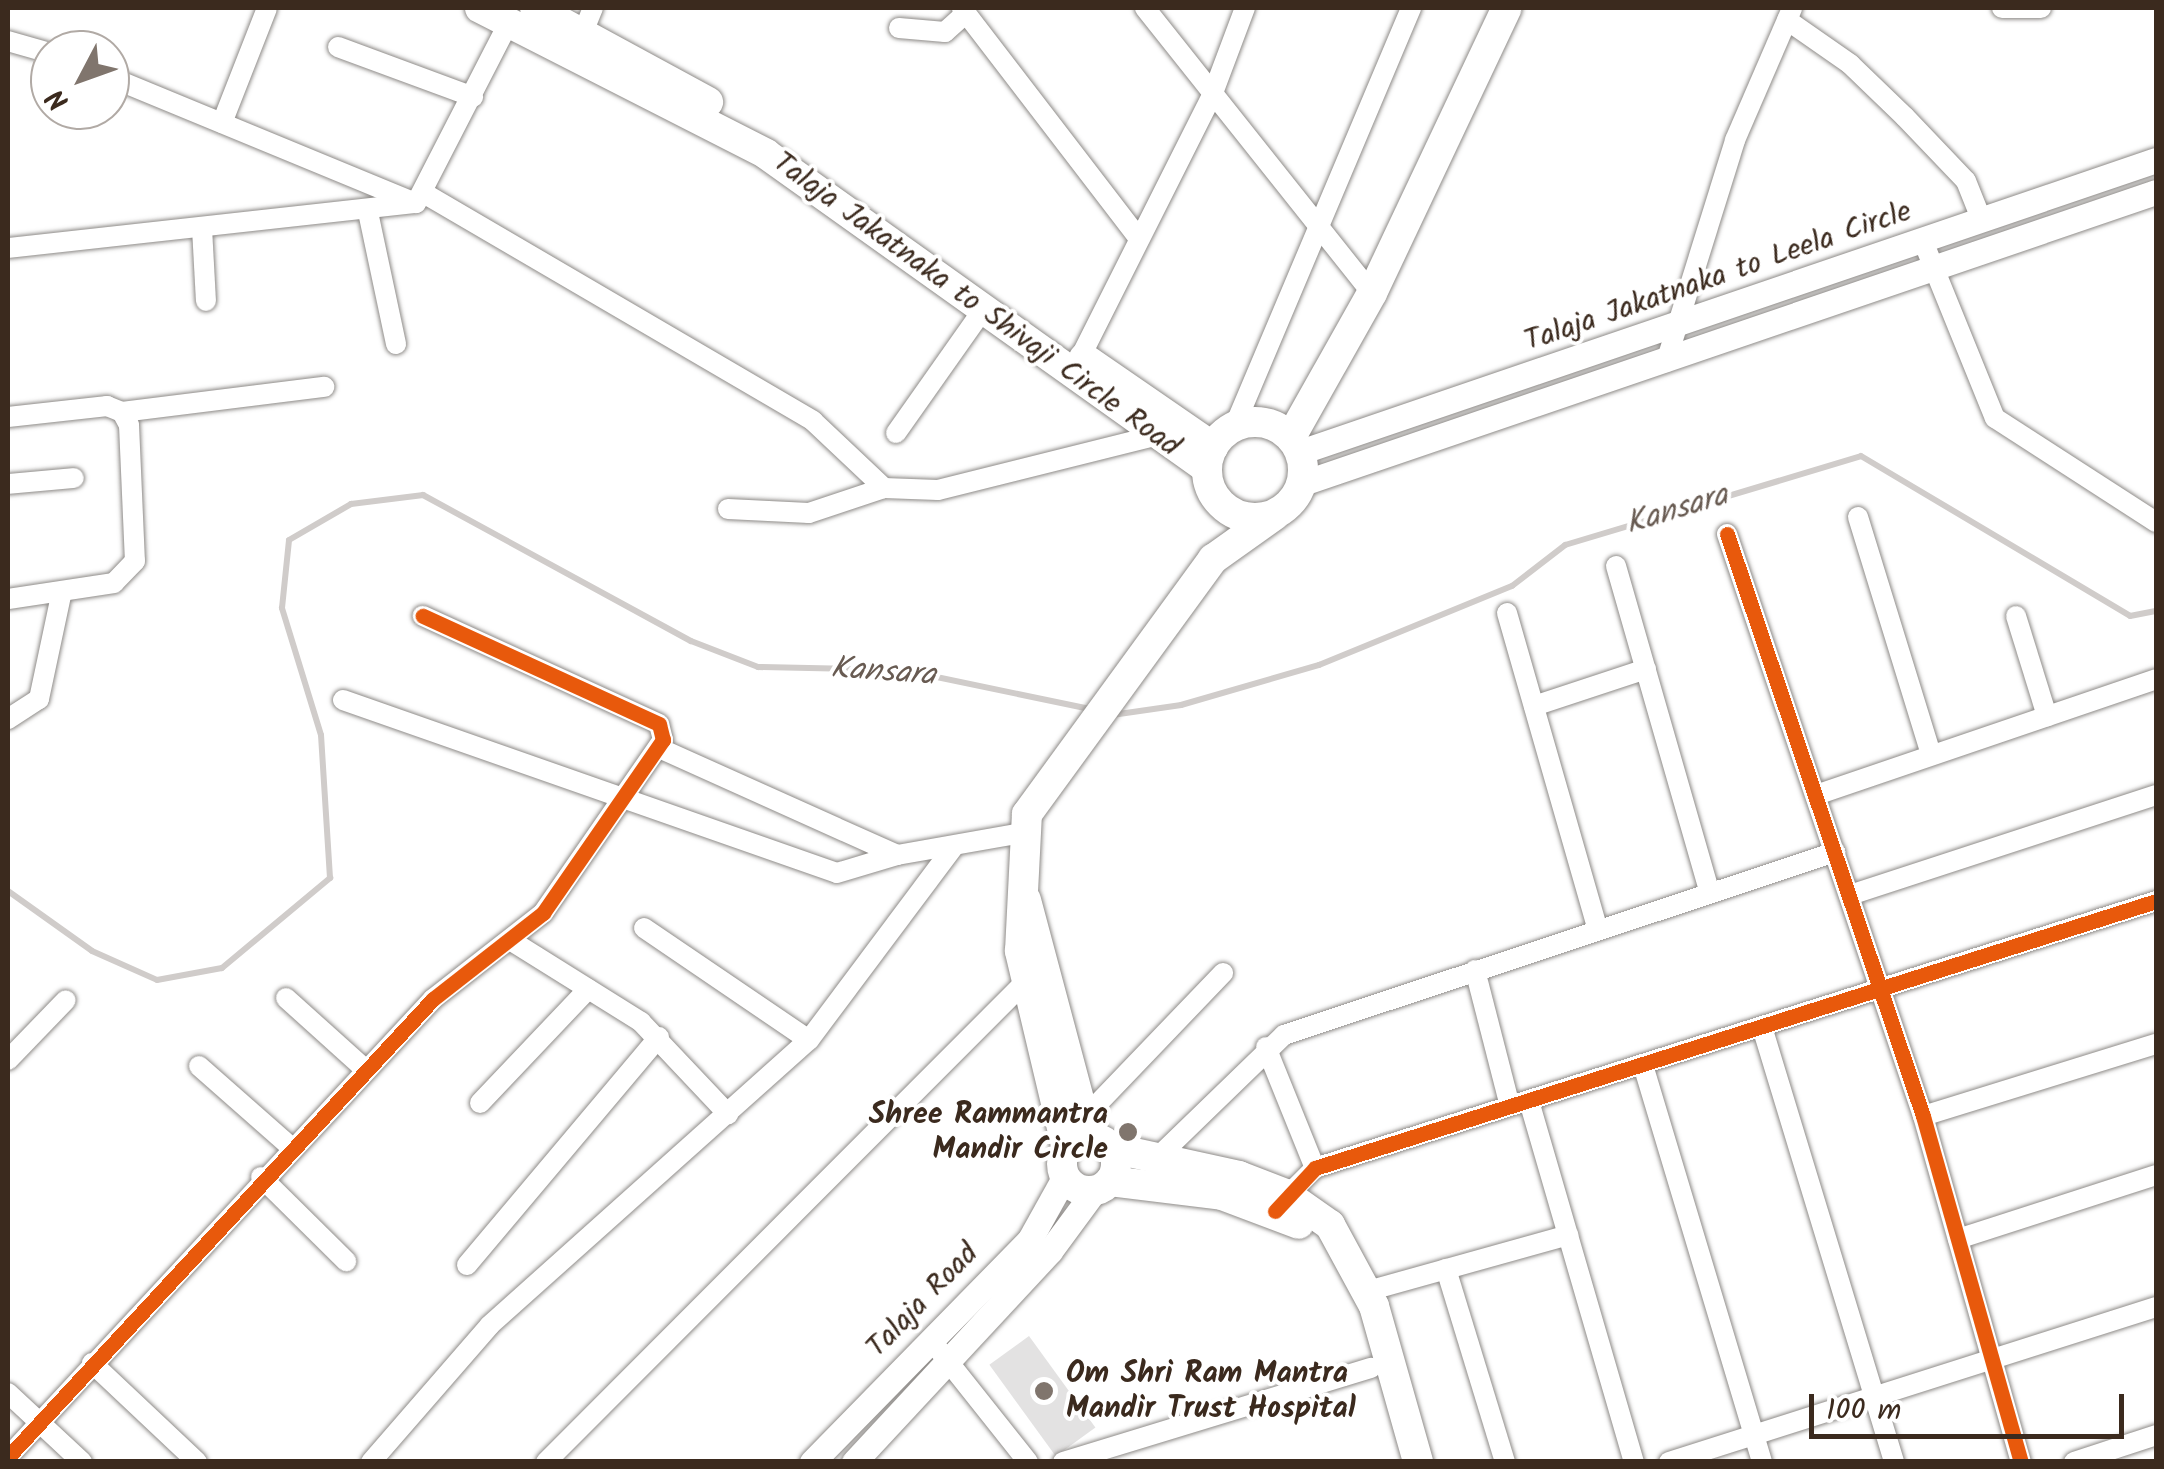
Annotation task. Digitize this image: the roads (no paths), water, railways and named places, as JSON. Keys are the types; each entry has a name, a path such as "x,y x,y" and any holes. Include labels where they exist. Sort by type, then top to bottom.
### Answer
{"highway":[{"name":"Talaja Jakatnaka to Shivaji Circle Road","path":"480,8 589,19 860,192 1081,356 1209,457"},
{"path":"1103,1186 1083,1146 1027,980 1018,940 1026,832 1036,794 1211,562 1275,515 1303,482 1295,444 1372,293 1507,8"},
{"name":"Talaja Jakatnaka to Shivaji Circle Road","path":"522,14 766,154 985,307 1154,436 1209,457"},
{"path":"1211,562 1216,499 1209,457 1236,425 1257,421 1295,444"},
{"path":"1216,499 1243,516 1275,515"},
{"path":"1023,893 1083,1146 1103,1186"},
{"path":"1083,1146 1157,1158 1280,1202 1330,1225 1368,1290 1418,1462"},
{"path":"1103,1186 1280,1202 1334,1259 1399,1462"}],"main road":[{"name":"Talaja Jakatnaka to Leela Circle","path":"1295,444 1677,326 2156,160"},
{"name":"Talaja Jakatnaka to Leela Circle","path":"1303,482 1666,362 2156,192"},
{"name":"Talaja Road","path":"812,1462 1037,1230 1083,1146"},
{"name":"Talaja Road","path":"854,1462 950,1363 1103,1186"}],"street":[{"path":"222,123 268,8"},
{"path":"1146,8 1372,293"},
{"path":"1081,356 1213,93 1245,8"},
{"path":"1236,425 1316,222 1411,8"},
{"path":"2002,8 2041,8"},
{"path":"898,28 945,32 964,10 1139,239"},
{"path":"8,248 368,212 422,199 473,98 522,14"},
{"path":"1666,362 1734,140 1790,14 1905,117 1966,181 1982,220"},
{"path":"338,47 473,98"},
{"path":"130,85 422,199 814,421 884,488"},
{"path":"368,212 396,344"},
{"path":"202,228 206,301"},
{"path":"1923,241 1995,418 2156,522"},
{"path":"896,433 985,307"},
{"path":"8,417 107,406 122,412 324,388"},
{"path":"8,598 114,583 136,561 129,425 122,412"},
{"path":"728,509 809,513 884,488 938,490 1154,436"},
{"path":"8,484 74,478"},
{"path":"1858,517 1931,756"},
{"path":"1727,534 1923,1116 2021,1462"},
{"path":"1616,566 1710,893"},
{"path":"8,719 39,699 62,591"},
{"path":"1507,613 1598,930"},
{"path":"8,1457 261,1176 433,999 543,914 659,748 660,724 423,616"},
{"path":"2016,616 2046,716"},
{"path":"1534,706 1646,669"},
{"path":"1816,794 2156,679"},
{"path":"343,700 837,872 896,856 1026,832"},
{"path":"659,748 814,812 896,856"},
{"path":"1850,895 2156,795"},
{"path":"371,1462 490,1325 810,1040 954,846"},
{"path":"1157,1158 1266,1047 1475,970 1835,852"},
{"path":"1280,1202 1315,1168 2156,902"},
{"path":"644,928 810,1040"},
{"path":"510,940 659,1037 728,1114"},
{"path":"1475,970 1568,1235 1634,1462"},
{"path":"1083,1146 1223,973"},
{"path":"546,1462 1027,980"},
{"path":"480,1103 588,989"},
{"path":"286,998 366,1070"},
{"path":"9,1058 66,1000"},
{"path":"1762,1027 1894,1462"},
{"path":"467,1265 659,1037"},
{"path":"1923,1116 2156,1044"},
{"path":"1266,1047 1315,1168"},
{"path":"1644,1064 1762,1462"},
{"path":"199,1066 291,1147"},
{"path":"261,1176 346,1261"},
{"path":"1958,1239 2156,1176"},
{"path":"1368,1290 1568,1235"},
{"path":"1446,1269 1505,1462"},
{"path":"1669,1462 2156,1307"},
{"path":"931,1340 1028,1462"},
{"path":"92,1363 197,1462"},
{"path":"1062,1462 1371,1368"},
{"path":"8,1392 82,1462"},
{"path":"2074,1462 2156,1435"}],"waterway":[{"name":"Kansara","path":"1112,715 1181,705 1319,665 1512,586 1565,545 1861,456 2130,616 2156,611"},
{"name":"Kansara","path":"8,891 92,951 157,980 222,968 330,878 321,735 282,608 289,540 351,504 423,495 691,641 758,667 903,670 1090,709"}],"place":[{"name":"Shree Rammantra Mandir Circle","path":"1128,1132"},
{"name":"Om Shri Ram Mantra Mandir Trust Hospital","path":"1044,1391"}]}
